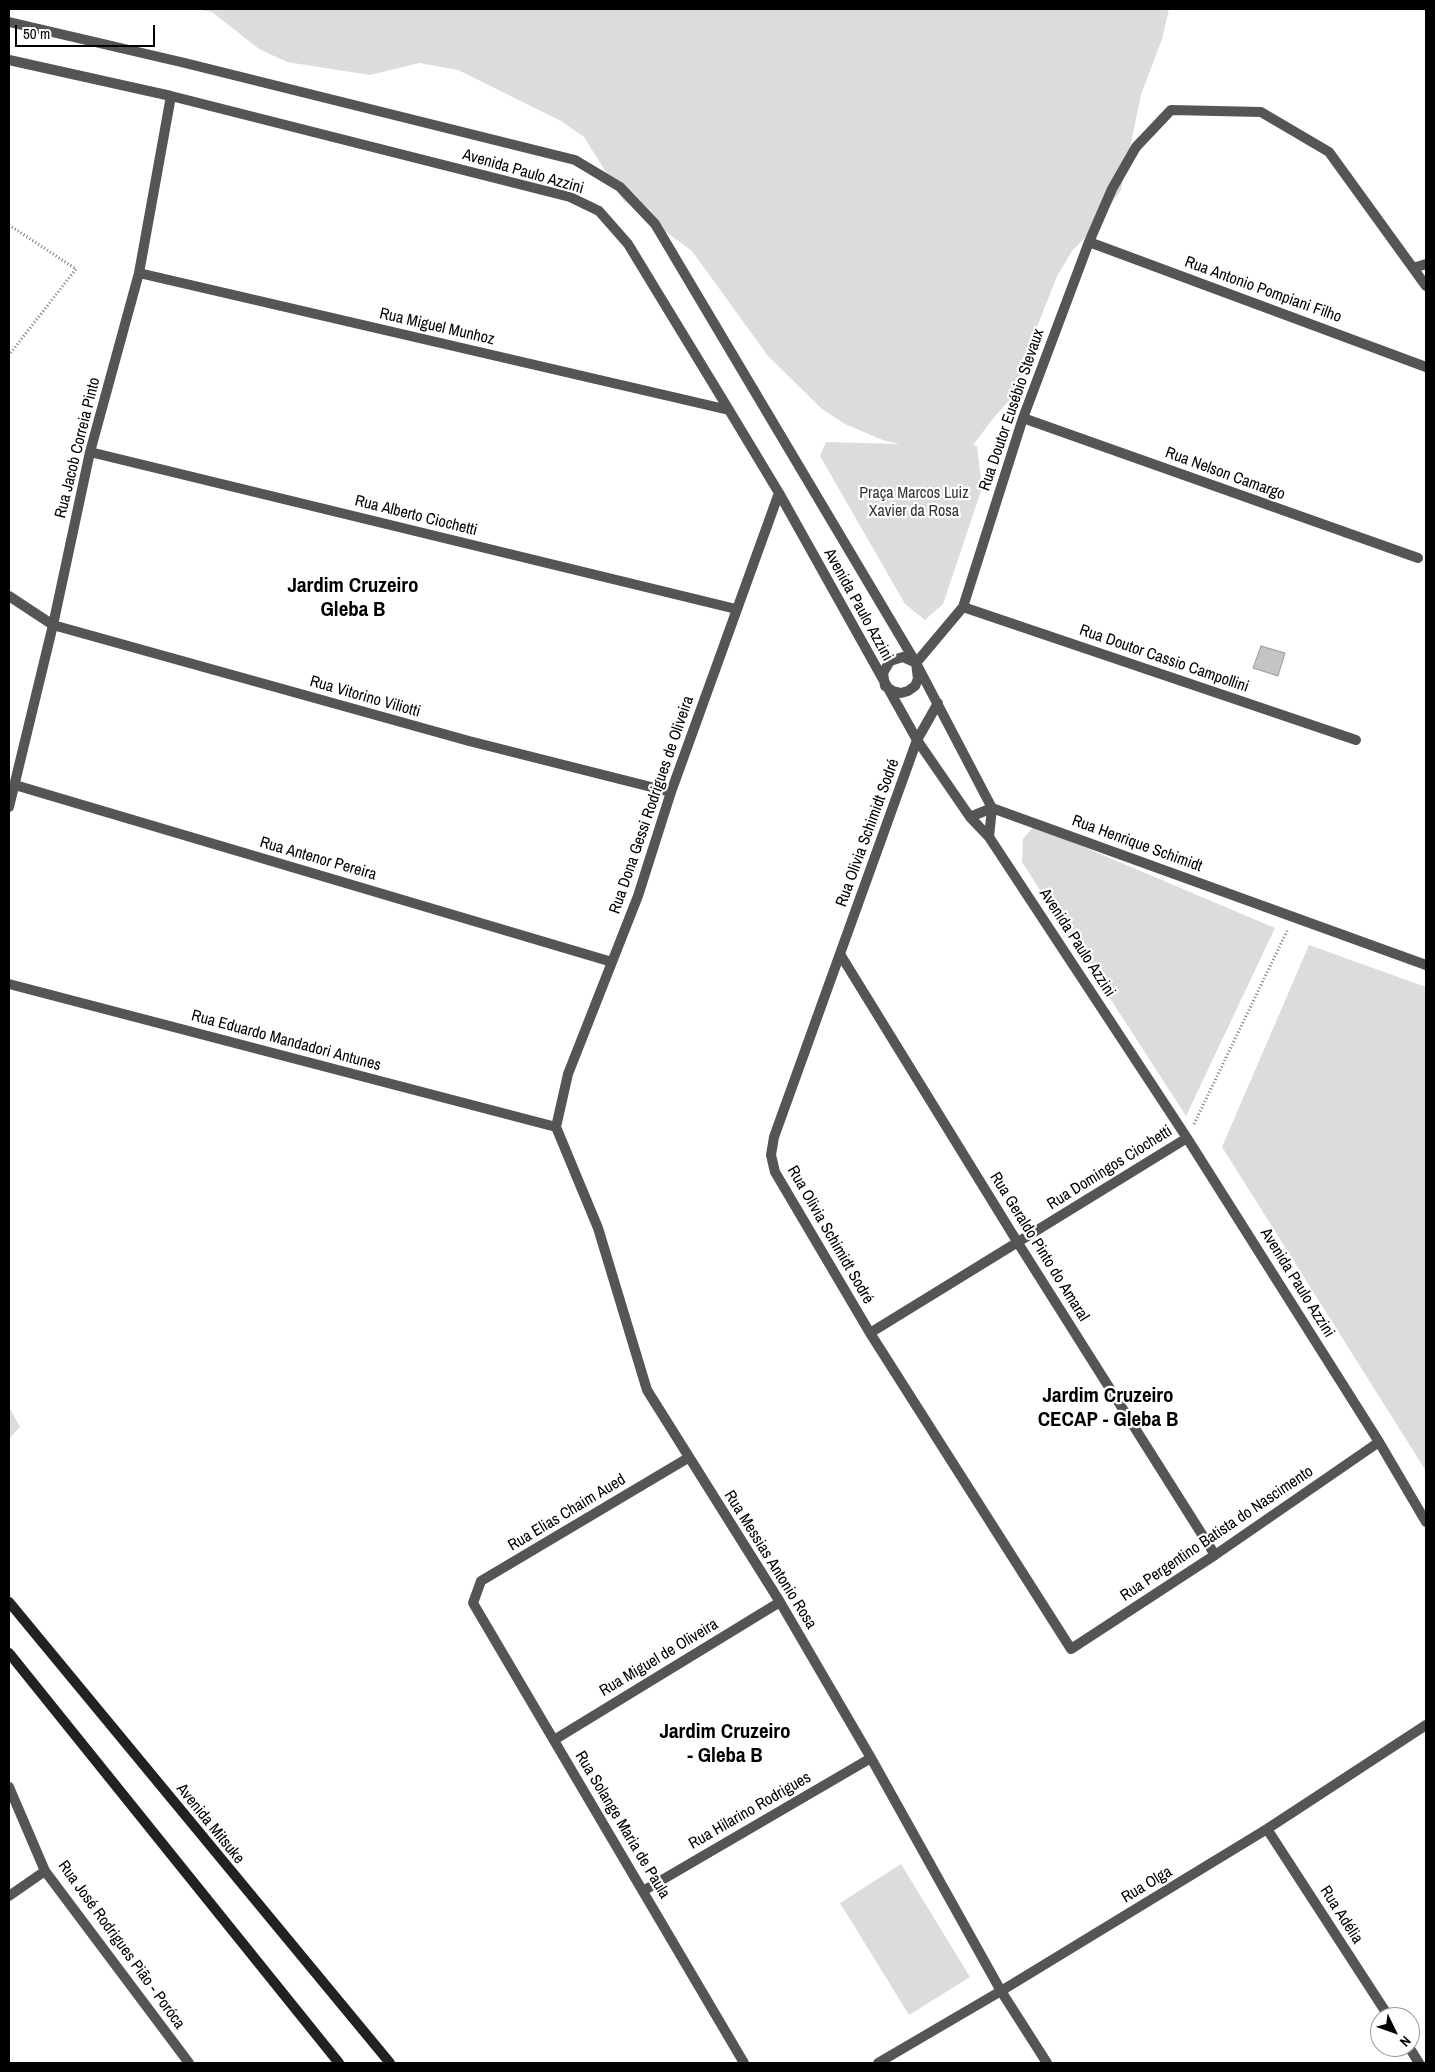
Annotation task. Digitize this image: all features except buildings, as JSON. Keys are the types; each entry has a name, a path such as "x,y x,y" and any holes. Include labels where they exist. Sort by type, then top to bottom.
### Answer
{"main road":[{"name":"Avenida Mitsuke","path":"9,1602 390,2063"},
{"path":"9,1652 339,2063"}],"street":[{"name":"Avenida Paulo Azzini","path":"9,22 204,68 575,160 620,187 655,224 916,663"},
{"name":"Avenida Paulo Azzini","path":"9,60 172,96 570,197 599,211 628,244 779,493 885,686 917,740 970,817 990,837 1187,1138 1379,1442 1426,1522"},
{"name":"Rua Jacob Correia Pinto","path":"9,807 53,625 90,452 139,273 172,96"},
{"name":"Rua Doutor Eusébio Stevaux","path":"916,663 963,607 1023,418 1089,242 1112,188 1136,147 1171,110 1261,112 1329,152 1426,286"},
{"name":"Rua Antonio Pompiani Filho","path":"1089,242 1426,367"},
{"path":"1413,268 1426,264"},
{"name":"Rua Miguel Munhoz","path":"139,273 729,410"},
{"name":"Rua Nelson Camargo","path":"1023,418 1418,558"},
{"name":"Rua Alberto Ciochetti","path":"90,452 736,609"},
{"name":"Rua Dona Gessi Rodrigues de Oliveira","path":"556,1127 568,1074 638,896 671,792 779,493"},
{"name":"Rua Vitorino Viliotti","path":"9,596 53,625 469,742 671,792"},
{"name":"Rua Doutor Cassio Campollini","path":"963,607 1356,740"},
{"path":"916,663 918,679 908,691 893,691 885,686 883,673 890,661 903,657 916,663 992,808 990,837"},
{"name":"Rua Olivia Schimidt Sodré","path":"938,703 917,740 774,1137 771,1156 775,1172 870,1333 1071,1649"},
{"name":"Rua Antenor Pereira","path":"15,785 612,962"},
{"path":"970,817 992,808"},
{"name":"Rua Henrique Schimidt","path":"992,808 1426,965"},
{"name":"Rua Geraldo Pinto do Amaral","path":"840,954 1018,1243 1215,1554"},
{"name":"Rua Eduardo Mandadori Antunes","path":"9,984 556,1127"},
{"name":"Rua Messias Antonio Rosa","path":"556,1127 598,1228 647,1390 780,1602 871,1758 1001,1991 1047,2063"},
{"name":"Rua Domingos Ciochetti","path":"870,1333 1187,1138"},
{"name":"Rua Pergentino Batista do Nascimento","path":"1071,1649 1379,1442"},
{"name":"Rua Elias Chaim Aued","path":"473,1603 481,1581 688,1458"},
{"name":"Rua Miguel de Oliveira","path":"554,1740 780,1602"},
{"name":"Rua Solange Maria de Paula","path":"473,1603 744,2063"},
{"name":"Rua Olga","path":"878,2063 1001,1991 1267,1829 1426,1725"},
{"name":"Rua Hilarino Rodrigues","path":"643,1891 871,1758"},
{"name":"Rua José Rodrigues Pião - Poróca","path":"9,1787 45,1870 189,2063"},
{"name":"Rua Adélia","path":"1267,1829 1383,2007"},
{"path":"9,1896 45,1870"}],"path":[{"path":"9,225 76,269 9,355"},
{"path":"1187,1138 1294,917"}],"green space":[{"name":"Praça Marcos Luiz Xavier da Rosa","path":"197,9 1169,9 1162,39 1141,95 1121,190 1095,227 1072,251 1057,276 1035,332 1033,367 1018,391 995,416 973,445 977,446 982,488 943,604 925,620 905,604 820,456 826,442 900,444 885,441 845,424 822,409 768,356 692,251 624,201 584,137 561,121 458,70 419,63 370,75 287,62 259,49 212,12"},
{"path":"1034,826 1275,928 1186,1116 1022,862 1023,839"},
{"path":"1309,945 1426,987 1426,1471 1222,1147"},
{"path":"9,1407 20,1427 9,1439"},
{"path":"901,1864 970,1977 909,2015 840,1903"}],"district":[{"name":"Jardim Cruzeiro Gleba B","path":"353,598"},
{"name":"Jardim Cruzeiro CECAP - Gleba B","path":"1108,1408"},
{"name":"Jardim Cruzeiro - Gleba B","path":"725,1744"}]}
